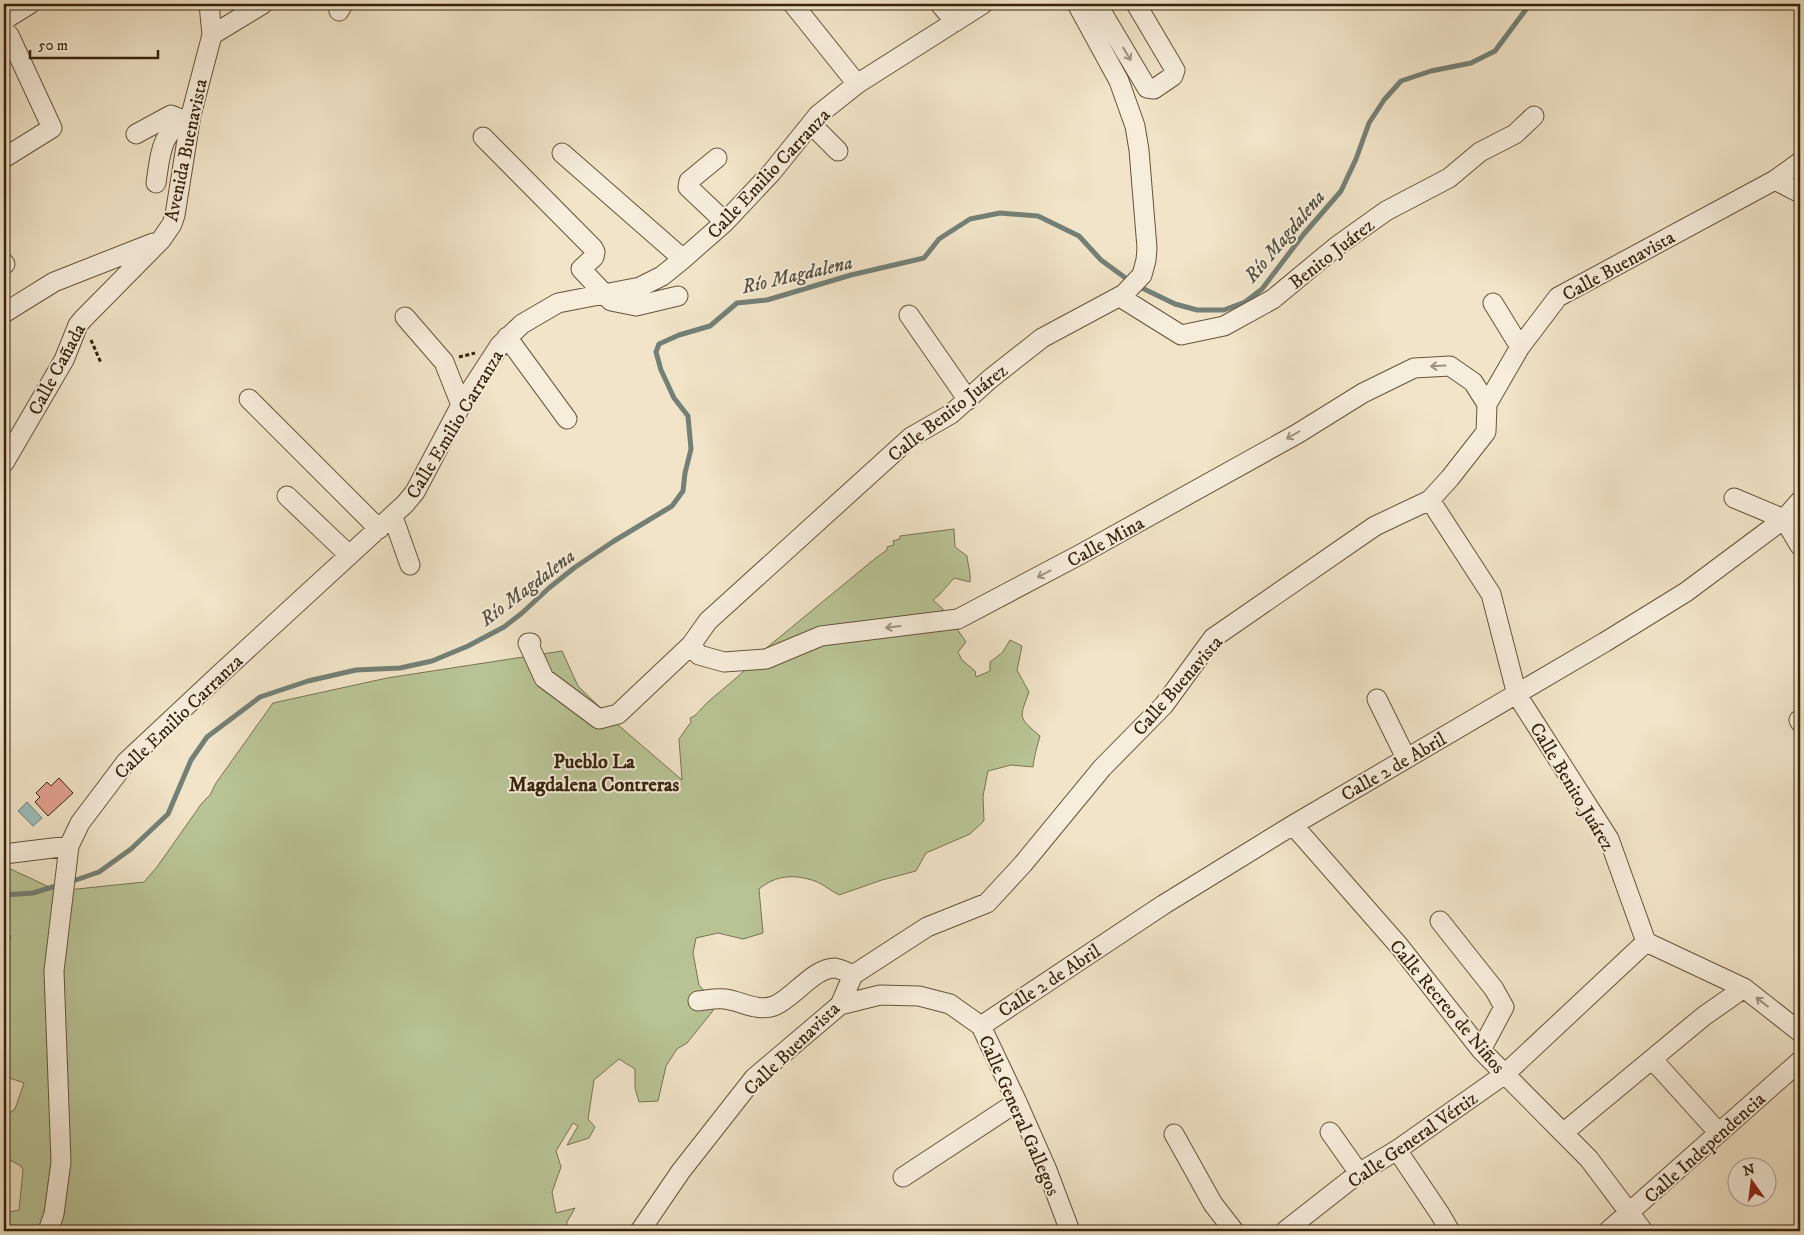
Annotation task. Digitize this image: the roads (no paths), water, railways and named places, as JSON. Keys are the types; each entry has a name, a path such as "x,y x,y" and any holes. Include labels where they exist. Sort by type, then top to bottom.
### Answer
{"street":[{"path":"4,158 52,128 5,29 30,4"},
{"path":"209,4 212,35 263,4"},
{"path":"793,4 857,84"},
{"path":"940,4 955,22"},
{"name":"Calle Emilio Carranza","path":"48,1231 54,1214 61,1162 54,971 70,846 80,823 126,762 386,523 415,492 461,405 507,337 522,324 558,303 640,287 662,276 725,222 772,172 818,115 857,84 984,4"},
{"name":"Calle Benito Juárez","path":"531,643 528,643 544,678 599,719 618,714 691,645 708,621 911,437 951,414 990,379 1042,338 1122,296 1142,275 1147,248 1139,150 1135,126 1119,81 1077,4"},
{"path":"1097,4 1147,88 1154,89 1173,76 1175,70 1136,4"},
{"name":"Avenida Buenavista","path":"4,313 54,282 161,240 169,229 175,215 187,117 212,35"},
{"path":"136,134 171,115 187,117"},
{"name":"Benito Juárez","path":"1122,296 1181,335 1224,326 1273,299 1336,246 1386,212 1449,178 1480,152 1514,134 1534,116"},
{"path":"156,183 162,147 170,131 187,117"},
{"path":"811,124 838,151"},
{"path":"483,137 593,248 595,252 594,257 581,269 611,301 636,306 678,296"},
{"path":"562,153 683,259"},
{"path":"717,158 689,181 688,187 725,222"},
{"name":"Calle Buenavista","path":"640,1231 681,1171 754,1078 840,1005 853,975 927,927 986,903 1023,864 1102,768 1164,706 1213,638 1375,526 1430,500 1486,432 1487,404 1520,347 1558,297 1775,180 1800,162"},
{"path":"1775,180 1800,193"},
{"name":"Calle Cañada","path":"4,463 64,360 82,319 161,240"},
{"path":"1493,303 1520,347"},
{"path":"909,315 968,400"},
{"path":"405,316 444,362 461,405"},
{"path":"507,337 567,419"},
{"name":"Calle Mina","path":"691,645 698,655 724,662 766,659 821,636 958,619 1081,554 1296,434 1363,393 1414,368 1450,366 1473,382 1487,404"},
{"path":"249,399 386,523 410,565"},
{"path":"287,496 349,555"},
{"path":"1734,498 1784,519 1800,546"},
{"name":"Calle Benito Juárez","path":"1430,500 1491,594 1517,694 1609,839 1646,942"},
{"name":"Calle 2 de Abril","path":"981,1026 1163,905 1293,825 1517,694 1686,592 1784,519 1800,501"},
{"path":"1377,699 1406,758"},
{"name":"Calle Recreo de Niños","path":"1293,825 1400,947 1482,1050 1589,1159 1643,1231"},
{"path":"4,854 70,846"},
{"path":"1440,921 1494,989 1504,1007 1482,1050"},
{"path":"1646,942 1744,988 1800,1032"},
{"name":"Calle General Vértiz","path":"1285,1231 1359,1173 1397,1150 1505,1074 1646,942"},
{"path":"698,1001 727,999 756,1008 770,1007 785,1000 818,973 828,969 837,968 853,975"},
{"path":"1563,1133 1704,1016 1744,988"},
{"name":"Calle General Gallegos","path":"840,1005 880,995 918,996 950,1004 981,1026 1047,1170 1070,1231"},
{"path":"1652,1059 1719,1133"},
{"name":"Calle Independencia","path":"1608,1231 1800,1061"},
{"path":"903,1177 1017,1102"},
{"path":"1330,1132 1359,1173"},
{"path":"1174,1134 1213,1204 1234,1231"},
{"path":"1397,1150 1450,1231"}],"water":[{"path":"27,802 42,818 33,826 18,811"}],"waterway":[{"name":"Río Magdalena","path":"1138,286 1175,304 1197,310 1224,310 1245,302 1262,289 1303,235 1341,191 1356,159 1369,123 1384,100 1401,81 1431,71 1471,63 1495,51 1530,4"},
{"name":"Río Magdalena","path":"70,882 99,872 131,849 168,814 191,760 207,737 260,697 308,681 356,670 400,668 432,661 468,646 504,627 574,568 672,506 683,491 691,449 688,416 674,398 661,370 656,352 659,344 679,335 710,326 737,303 767,300 851,275 924,258 939,239 970,219 1000,213 1038,216 1079,236 1101,260 1131,282"},
{"name":"Río Magdalena","path":"4,895 33,893 59,885"}],"district":[{"name":"Pueblo La Magdalena Contreras","path":"594,772"}]}
